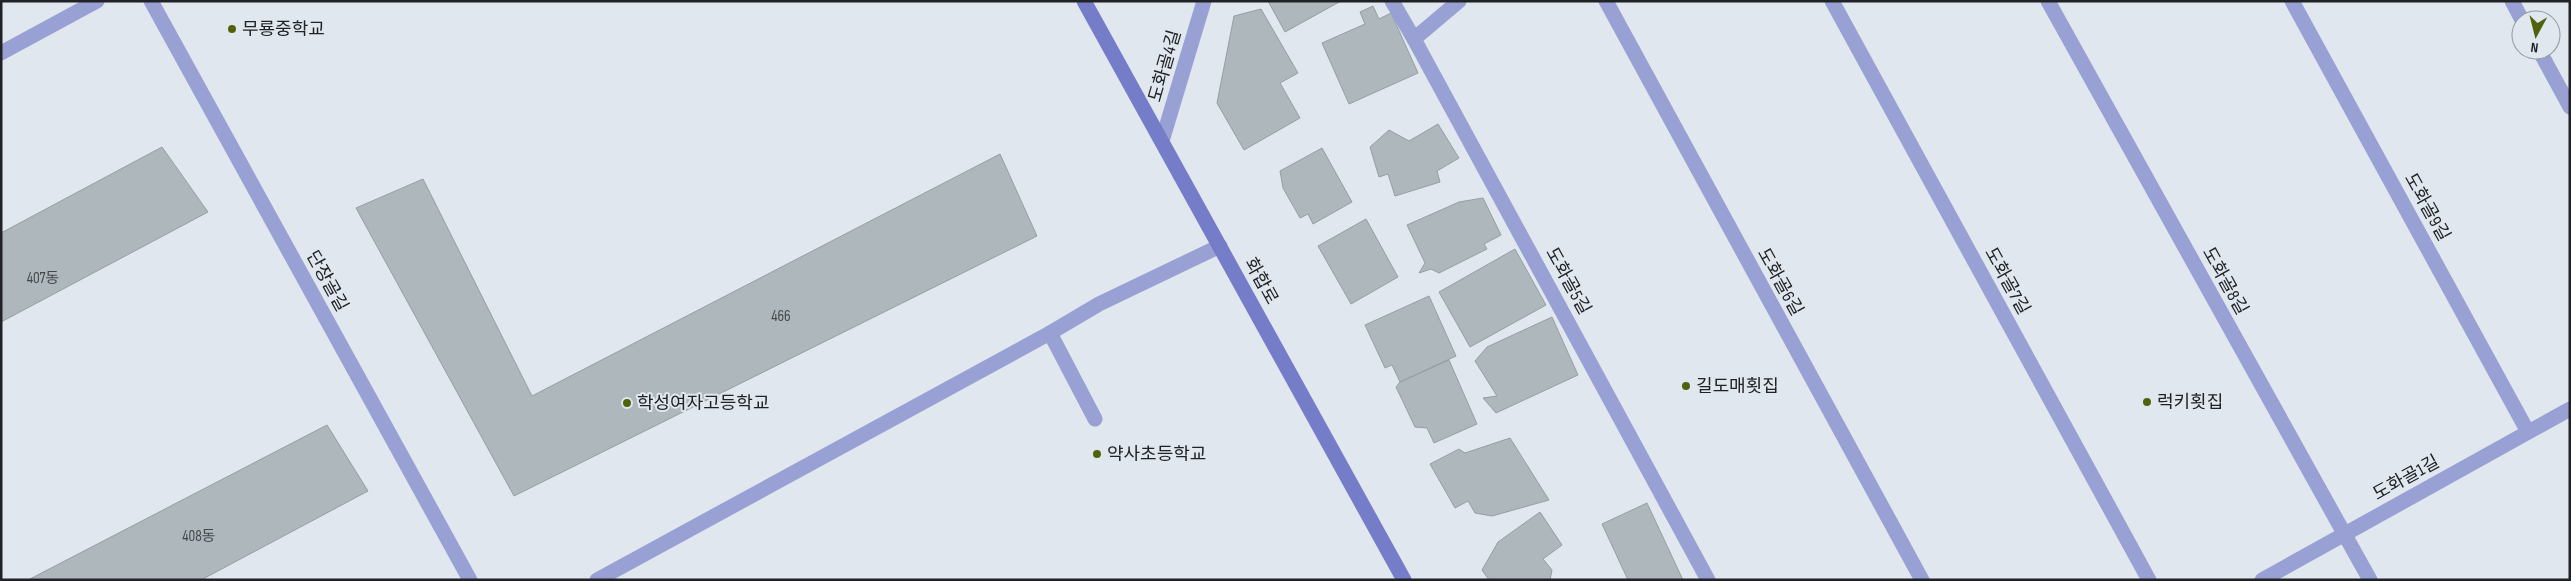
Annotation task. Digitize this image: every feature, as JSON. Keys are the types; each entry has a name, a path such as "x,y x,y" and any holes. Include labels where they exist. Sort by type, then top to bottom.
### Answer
{"main road":[{"name":"화합로","path":"1084,1 1404,580"}],"street":[{"path":"1,54 97,1"},
{"name":"단장골길","path":"151,1 470,580"},
{"name":"도화골4길","path":"1162,141 1204,1"},
{"name":"도화골5길","path":"1392,1 1414,38 1708,580"},
{"path":"1414,38 1459,1"},
{"name":"도화골6길","path":"1606,1 1922,580"},
{"name":"도화골7길","path":"1832,1 2149,580"},
{"name":"도화골8길","path":"2048,1 2370,580"},
{"name":"도화골9길","path":"2292,1 2528,432"},
{"path":"2544,60 2570,107"},
{"path":"597,580 1050,333 1099,304 1220,246"},
{"path":"1050,333 1095,419"},
{"name":"도화골1길","path":"2262,580 2570,410"}],"building":[{"path":"1268,1 1341,1 1285,32"},
{"path":"1373,6 1379,19 1391,13 1418,73 1349,104 1322,43 1365,24 1360,12"},
{"path":"1261,9 1298,73 1280,83 1300,118 1244,150 1217,103 1234,16"},
{"path":"1438,124 1459,158 1437,171 1440,182 1395,196 1388,174 1379,177 1370,147 1389,130 1409,141"},
{"path":"162,147 208,212 1,322 1,233"},
{"path":"1322,148 1352,202 1313,224 1308,214 1300,218 1283,188 1280,171"},
{"path":"1000,154 1037,236 514,496 356,208 423,179 532,396"},
{"path":"1483,198 1501,235 1484,244 1487,249 1439,273 1431,269 1419,273 1425,263 1407,225 1459,202"},
{"path":"1366,219 1398,277 1351,304 1318,246"},
{"path":"1515,249 1546,305 1470,347 1439,292"},
{"path":"1429,296 1456,356 1400,382 1392,365 1385,368 1365,325"},
{"path":"1552,317 1578,375 1496,413 1483,398 1497,396 1475,361 1487,347"},
{"path":"1449,360 1477,424 1434,443 1427,428 1415,427 1396,387 1400,382"},
{"path":"327,425 368,491 201,580 28,580"},
{"path":"1510,438 1549,500 1492,516 1475,513 1468,501 1455,508 1430,464 1459,449 1465,453"},
{"path":"1647,503 1683,580 1628,580 1602,524"},
{"path":"1540,512 1562,545 1543,559 1552,570 1550,580 1489,580 1482,570 1498,542"}],"place":[{"name":"무룡중학교","path":"232,29"},
{"name":"길도매횟집","path":"1686,386"},
{"name":"럭키횟집","path":"2147,402"},
{"name":"학성여자고등학교","path":"627,403"},
{"name":"약사초등학교","path":"1097,454"}]}
